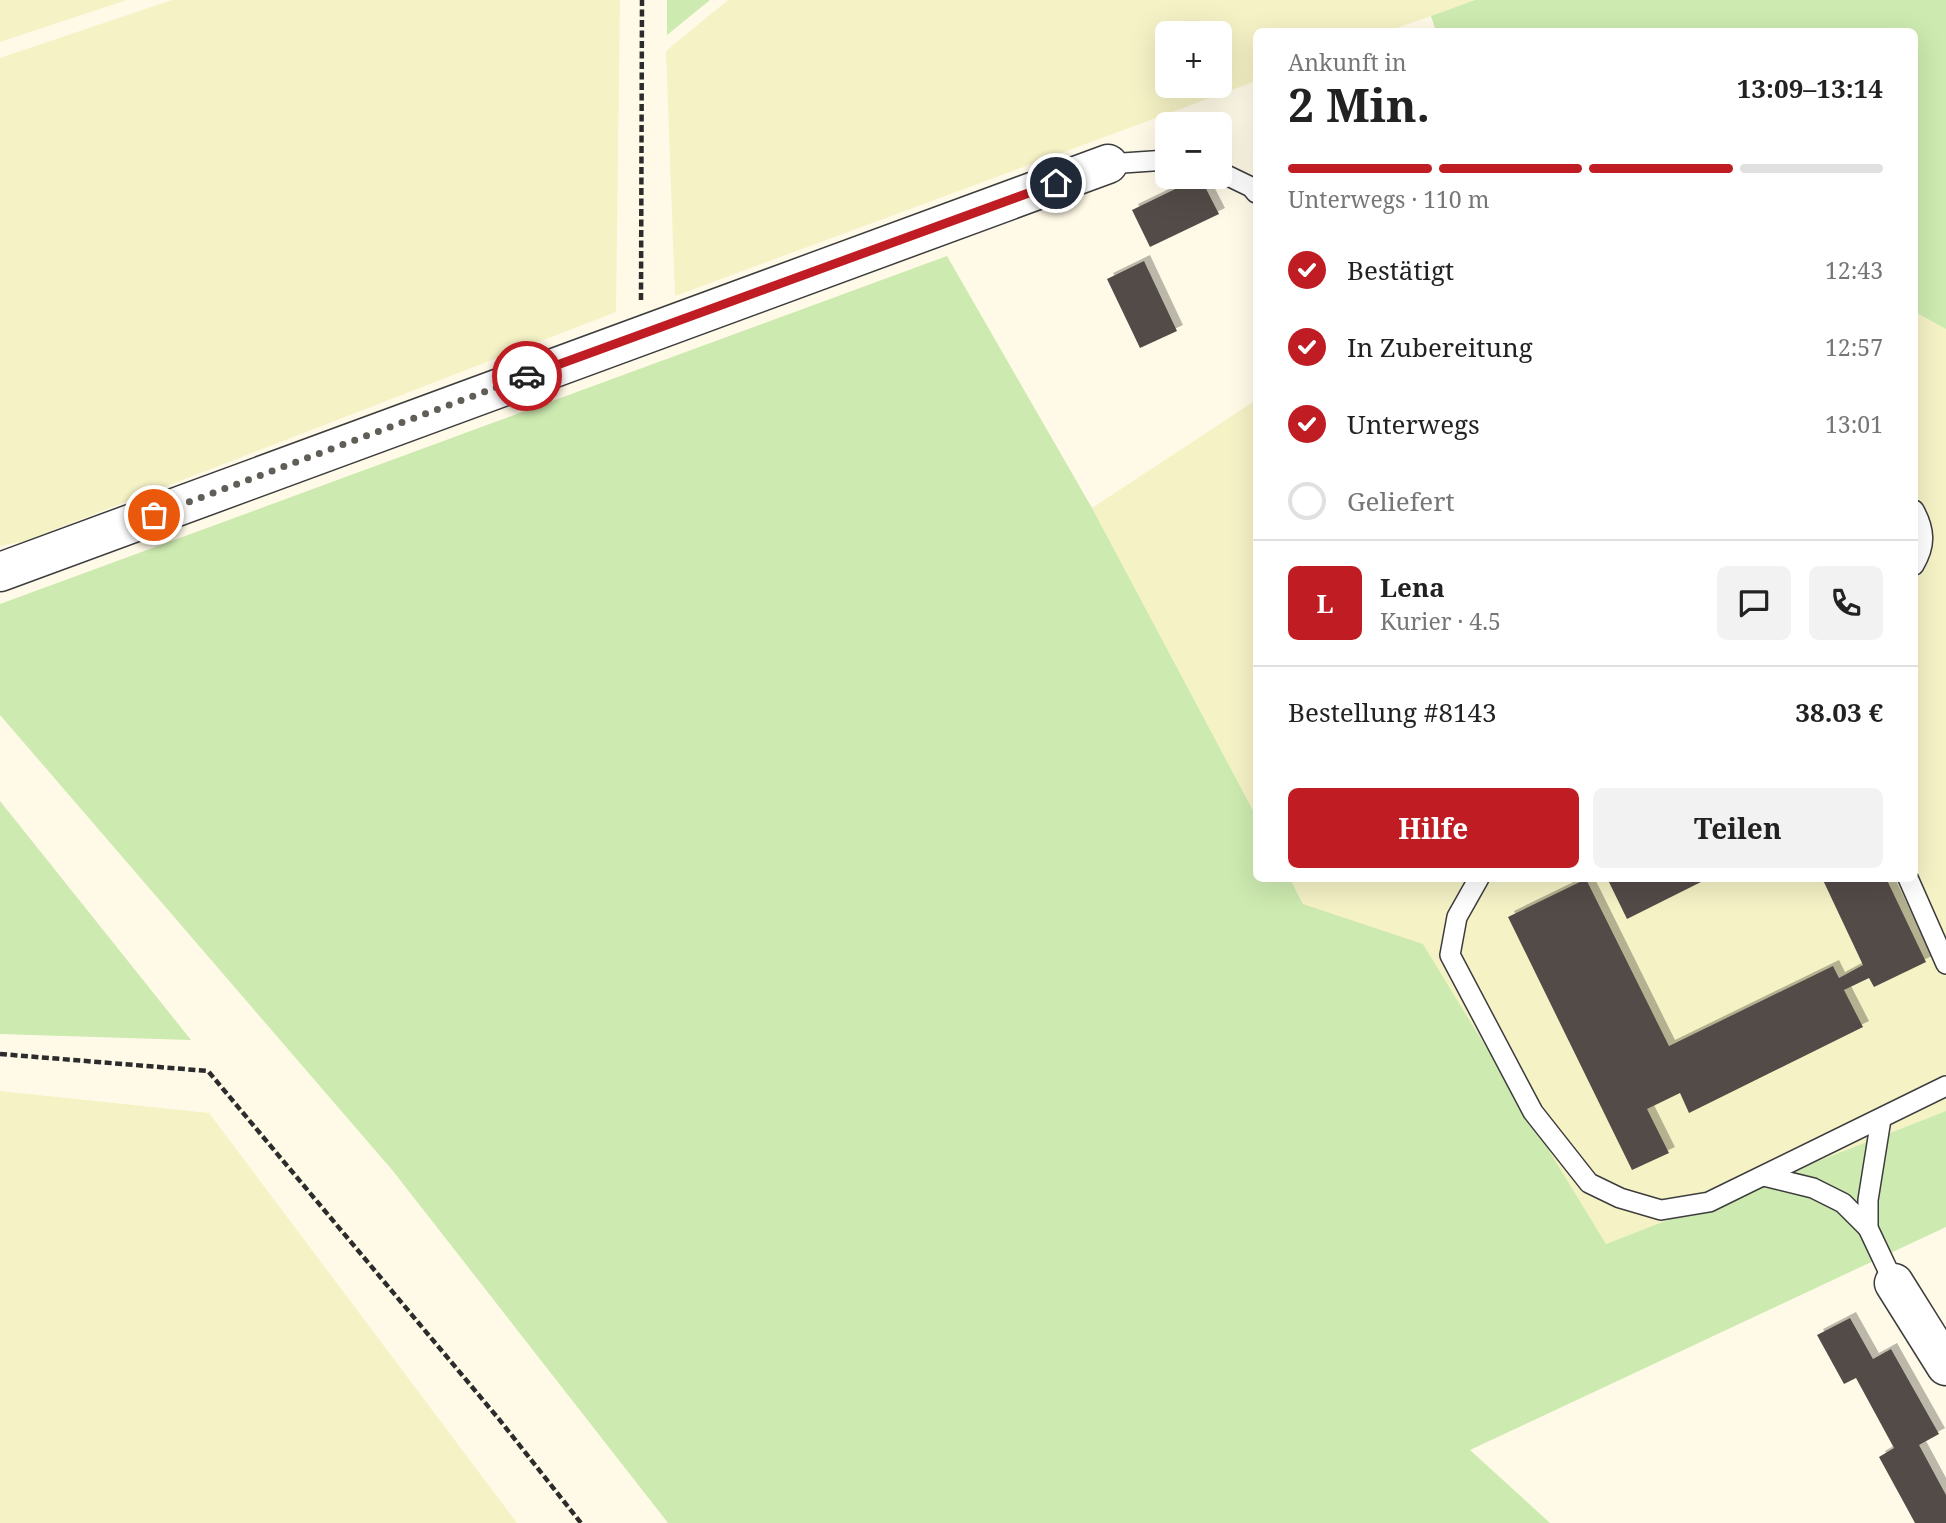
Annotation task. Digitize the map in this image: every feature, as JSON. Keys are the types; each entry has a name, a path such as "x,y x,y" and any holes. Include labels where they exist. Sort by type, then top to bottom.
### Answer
{"street":[{"path":"0,572 1108,164"},
{"path":"1894,1283 1946,1366"}],"lane":[{"path":"1108,164 1155,161"},
{"path":"1232,178 1253,189"},
{"path":"1918,517 1924,544 1918,557"},
{"path":"1477,882 1457,917 1450,955 1533,1112 1589,1183 1620,1198 1661,1210 1709,1202 1946,1086"},
{"path":"1910,882 1946,964"},
{"path":"1868,1228 1868,1199 1881,1119"},
{"path":"1764,1176 1813,1188 1843,1203 1868,1228 1894,1283"}],"path":[{"path":"641,334 642,0"},
{"path":"0,1054 208,1071 498,1418 580,1523"}],"shaded area":[{"path":"0,0 127,0 0,42"},
{"path":"172,0 620,0 616,312 25,541 0,546 0,58"},
{"path":"728,0 1475,0 1397,28 1253,28 1253,82 1232,90 1232,21 1155,21 1155,98 1210,98 1172,112 1155,112 1155,118 675,296 666,51"},
{"path":"1918,314 1946,329 1946,1111 1606,1244 1423,944 1303,904 1292,882 1918,882"},
{"path":"1253,402 1253,810 1092,508"},
{"path":"0,1091 209,1113 517,1523 0,1523"}],"green space":[{"path":"667,0 710,0 667,35"},
{"path":"1475,0 1946,0 1946,329 1918,314 1918,28 1435,28 1431,16"},
{"path":"947,256 1092,508 1253,810 1253,882 1292,882 1303,904 1423,944 1606,1244 1946,1111 1946,1227 1470,1450 1550,1523 668,1523 393,1171 0,715 0,604"},
{"path":"0,801 191,1040 0,1034"}],"building":[{"path":"1175,189 1206,189 1219,214 1150,247 1132,210"},
{"path":"1144,261 1177,331 1140,348 1107,279"},
{"path":"1580,882 1587,882 1669,1046 1833,966 1839,978 1863,965 1824,882 1888,882 1926,962 1874,987 1869,978 1844,990 1863,1027 1689,1113 1680,1093 1647,1109 1669,1153 1632,1170 1508,917"},
{"path":"1609,882 1701,882 1627,919"},
{"path":"1850,1318 1873,1359 1891,1349 1939,1434 1919,1445 1946,1495 1946,1523 1915,1523 1879,1457 1894,1448 1856,1378 1844,1384 1817,1335"}],"way so far":[{"path":"154,515 527,376"}],"route":[{"path":"527,376 1056,183"}]}
